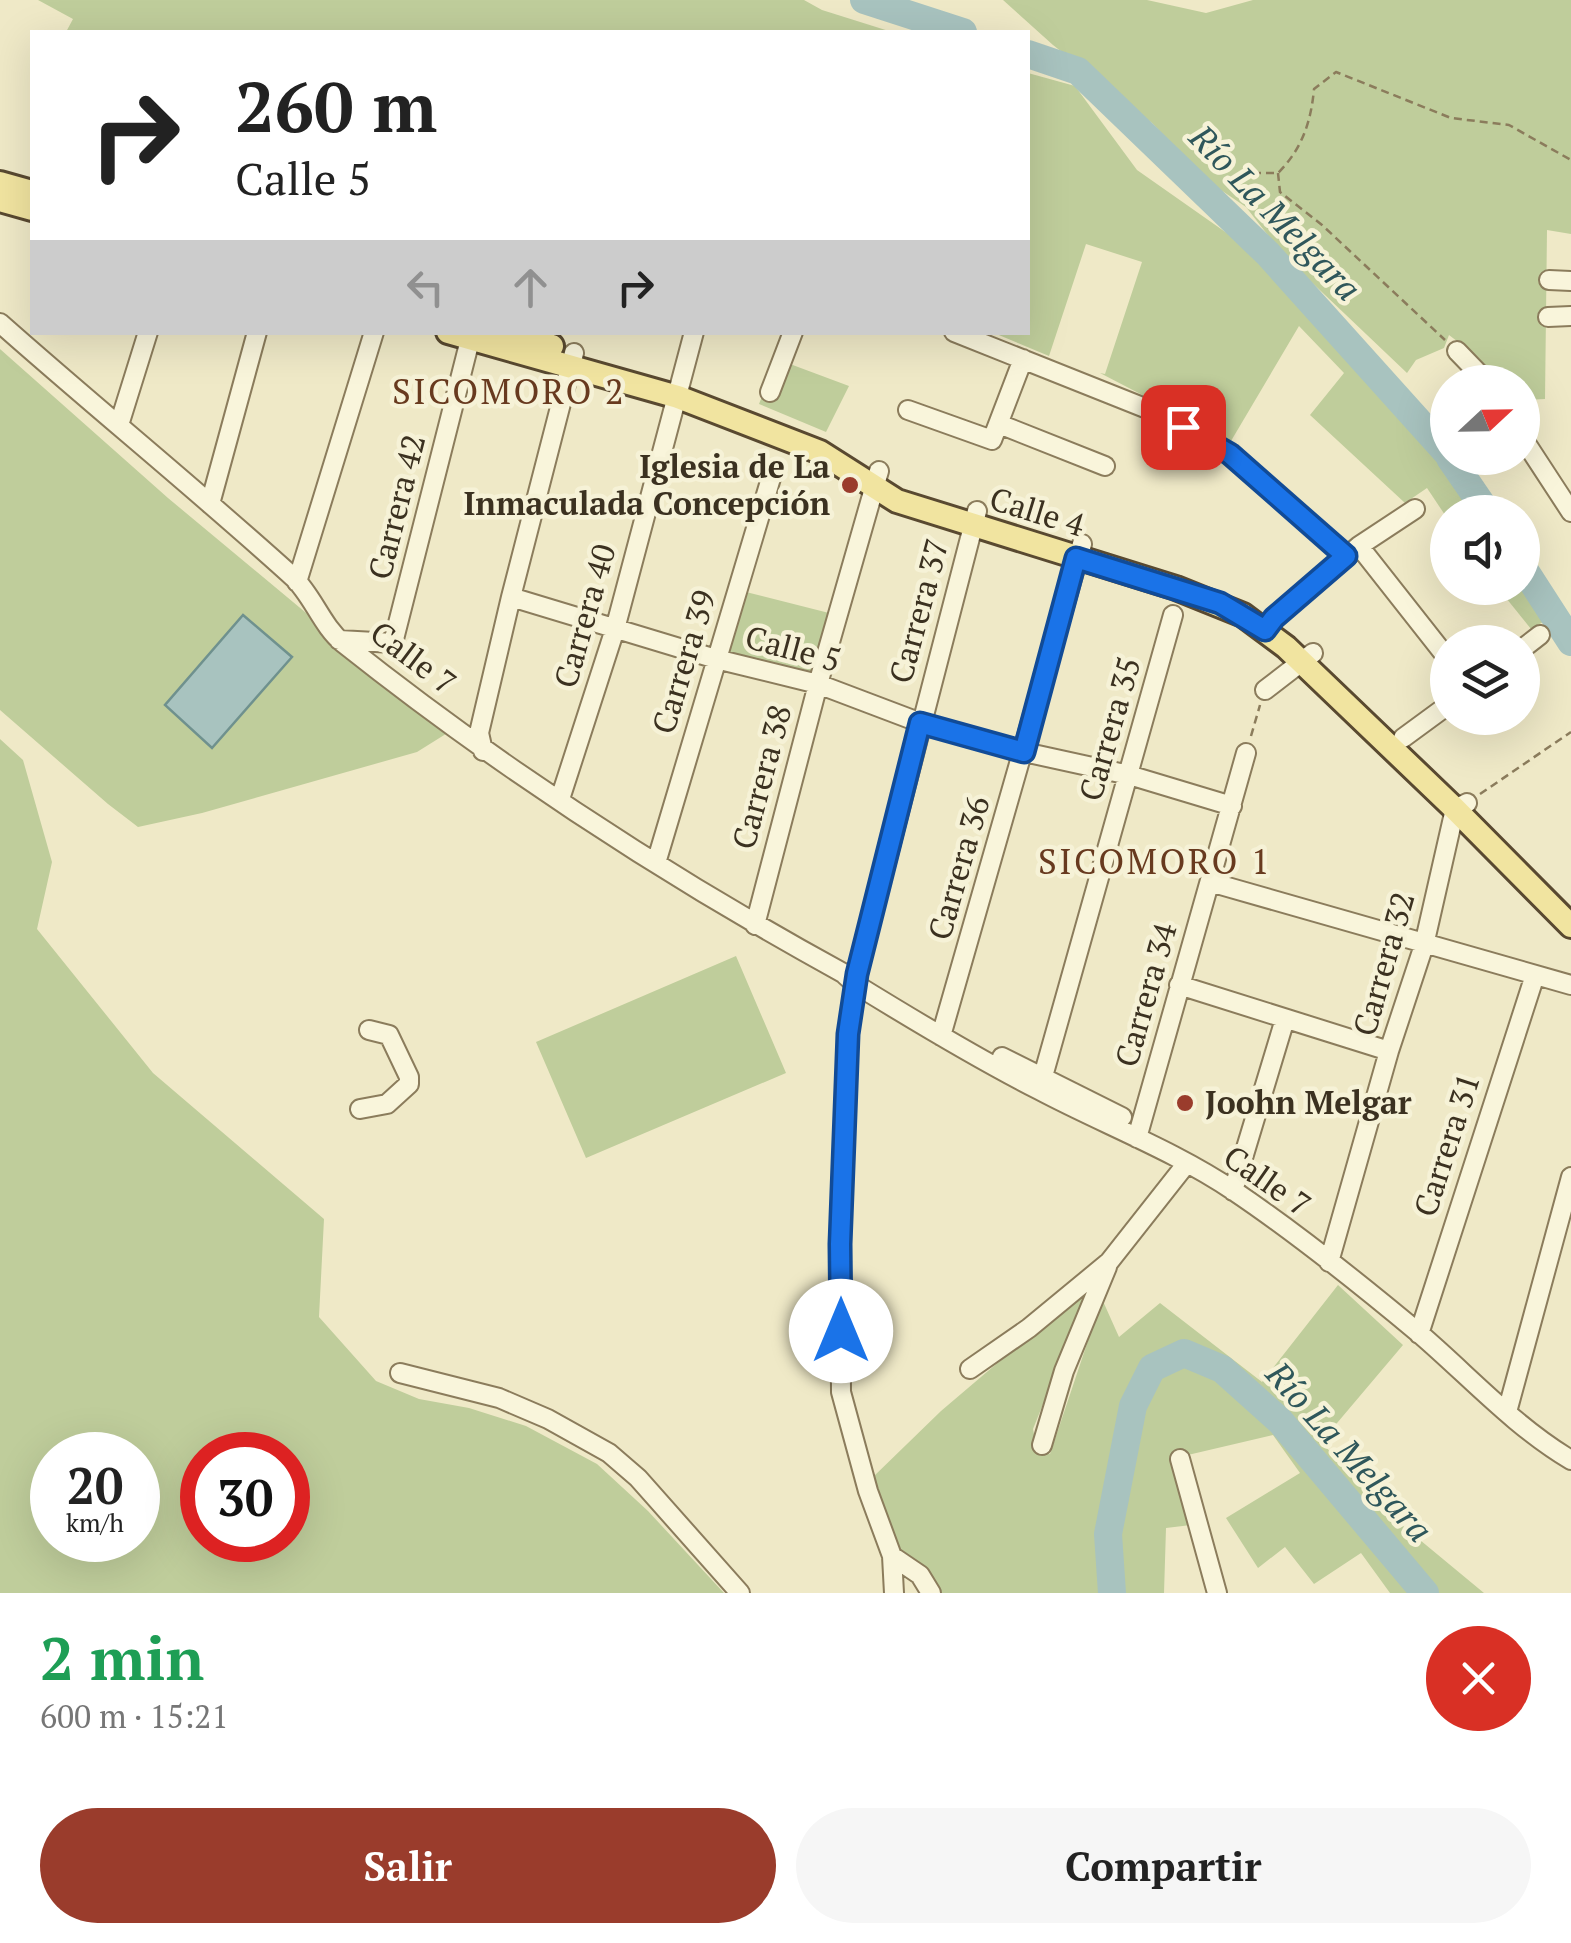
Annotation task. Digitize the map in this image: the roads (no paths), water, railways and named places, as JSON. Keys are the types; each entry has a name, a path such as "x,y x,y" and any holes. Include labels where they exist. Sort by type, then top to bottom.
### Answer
{"main road":[{"path":"0,183 30,191"},
{"path":"0,200 30,208"},
{"name":"Calle 4","path":"513,335 572,360"},
{"name":"Calle 4","path":"472,336 679,390 876,479 897,500 975,518 1079,550 1269,624 1402,738 1571,926"},
{"name":"Calle 4","path":"1307,657 1571,906"}],"street":[{"path":"1548,280 1571,280"},
{"path":"1548,317 1571,316"},
{"name":"Calle 7","path":"0,323 31,341 119,425 298,582 338,640 483,750 755,924 942,1032 1235,1185"},
{"path":"119,425 147,335"},
{"path":"210,504 257,335"},
{"path":"298,582 373,335"},
{"name":"Carrera 40","path":"560,799 615,629 693,335"},
{"path":"770,392 792,335"},
{"path":"961,335 1160,414 1230,454 1353,551 1430,639"},
{"name":"Carrera 42","path":"338,640 393,643 472,336"},
{"path":"1458,351 1472,365"},
{"path":"483,750 480,733 511,597 572,360"},
{"path":"908,410 992,440 1023,360"},
{"path":"999,424 1105,466"},
{"path":"1540,463 1568,504"},
{"name":"Carrera 39","path":"656,863 771,478"},
{"name":"Carrera 38","path":"755,924 876,479"},
{"path":"1269,624 1353,551 1415,509"},
{"name":"Carrera 37","path":"931,1593 920,1575 892,1556 868,1491 841,1392 840,1244 848,1034 852,977 975,518"},
{"name":"Carrera 36","path":"942,1032 1079,550"},
{"name":"Calle 5","path":"511,597 716,660 818,684 920,723 1024,752 1128,774 1232,806"},
{"name":"Carrera 35","path":"1041,1084 1173,615"},
{"path":"1265,690 1307,657"},
{"path":"1402,738 1430,719"},
{"name":"Carrera 34","path":"1138,1132 1246,752"},
{"name":"Carrera 32","path":"1331,1256 1389,1051 1424,945 1461,806"},
{"path":"1210,882 1571,985"},
{"name":"Carrera 31","path":"1420,1327 1535,975"},
{"path":"1179,985 1389,1051"},
{"path":"1235,1185 1284,1019"},
{"path":"360,1110 387,1104 409,1084 410,1077 389,1035 369,1030"},
{"name":"Calle 7","path":"1138,1132 1192,1152 1331,1256 1420,1327 1571,1460"},
{"path":"970,1370 1029,1328 1109,1262 1187,1163"},
{"path":"1508,1406 1571,1177"},
{"path":"1042,1445 1064,1371 1109,1262"},
{"path":"400,1374 499,1398 548,1419 608,1453 638,1478 740,1593"},
{"name":"Calle 7","path":"1508,1406 1571,1448"},
{"path":"1180,1459 1217,1593"},
{"path":"892,1556 894,1593"}],"water":[{"path":"243,615 292,657 212,748 165,705"}],"waterway":[{"name":"Río La Melgara","path":"864,0 957,30"},
{"name":"Río La Melgara","path":"1030,55 1078,71 1268,254 1430,434"},
{"name":"Río La Melgara","path":"1462,475 1475,495"},
{"name":"Río La Melgara","path":"1540,594 1571,642"},
{"name":"Río La Melgara","path":"1112,1593 1108,1534 1133,1406 1152,1368 1184,1353 1222,1369 1280,1421 1425,1593"}],"place":[{"name":"Iglesia de La Inmaculada Concepción","path":"850,485"},
{"name":"Joohn Melgar","path":"1185,1103"}],"district":[{"name":"SICOMORO 2","path":"509,392"},
{"name":"SICOMORO 1","path":"1155,862"}]}
